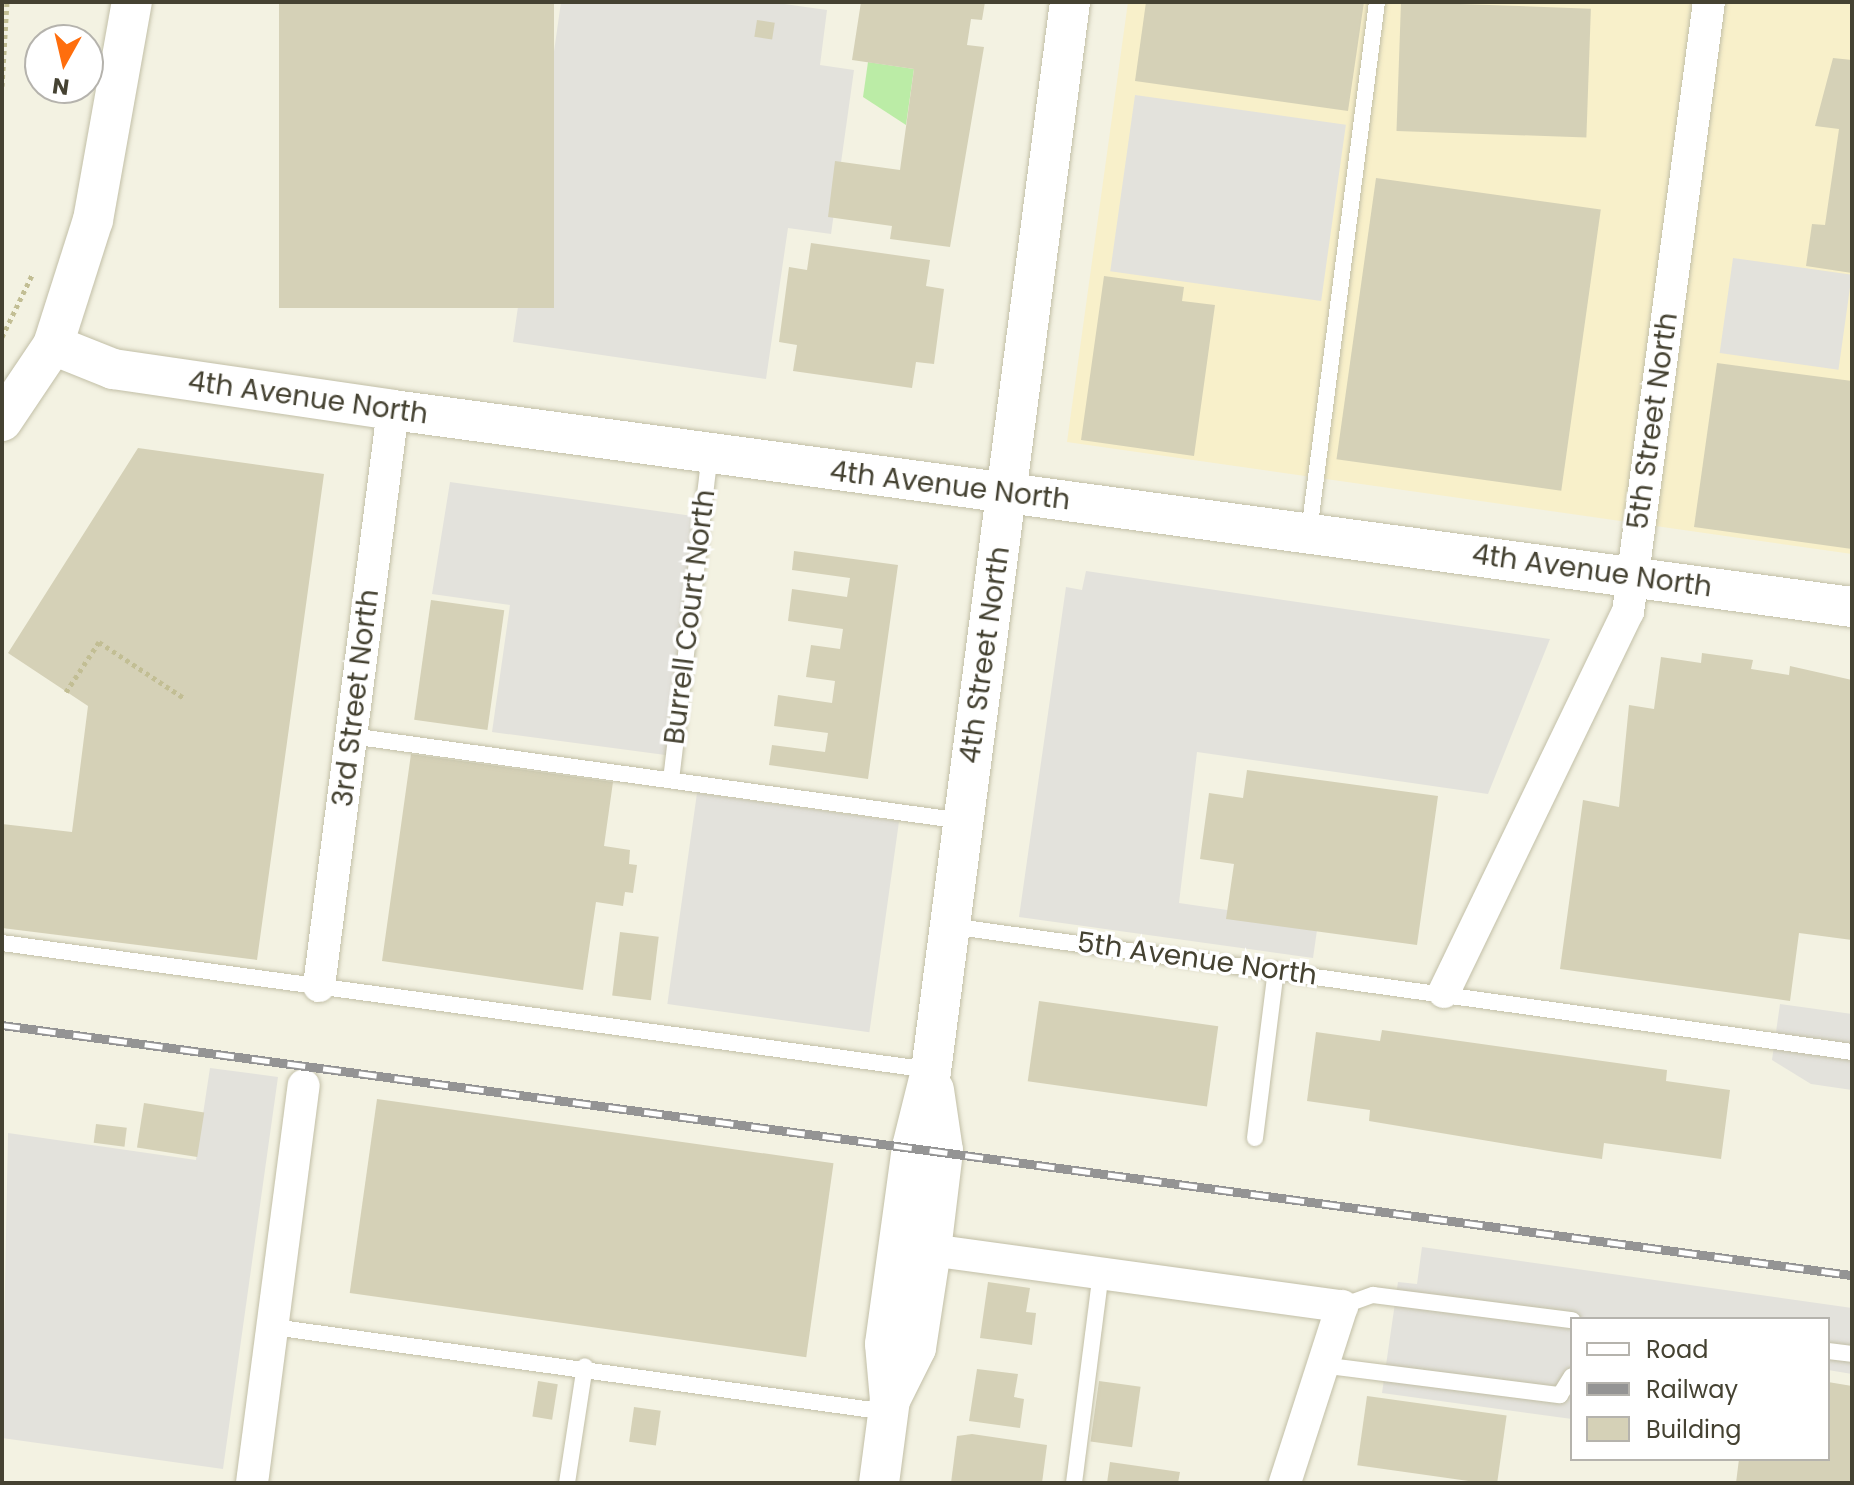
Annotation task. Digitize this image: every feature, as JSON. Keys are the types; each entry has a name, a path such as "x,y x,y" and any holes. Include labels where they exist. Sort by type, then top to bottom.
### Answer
{"street":[{"path":"2,421 53,345 93,220 132,2"},
{"name":"4th Street North","path":"879,1483 890,1406 885,1344 912,1147 931,1071 1070,2"},
{"name":"5th Street North","path":"1444,992 1619,634 1632,576 1709,2"},
{"name":"4th Avenue North","path":"53,345 113,369 393,410 1852,607"},
{"name":"3rd Street North","path":"319,986 393,410"},
{"name":"4th Street North","path":"890,1406 916,1348 931,1250 943,1151 931,1071"},
{"path":"252,1483 304,1085"},
{"path":"931,1250 1342,1306 1285,1483"}],"lane":[{"path":"1309,533 1377,2"},
{"name":"Burrell Court North","path":"671,780 710,454"},
{"path":"351,736 963,821"},
{"name":"5th Avenue North","path":"949,926 1444,992 1852,1052"},
{"path":"2,943 931,1071"},
{"path":"1255,1138 1276,970"},
{"path":"1074,1483 1101,1273"},
{"path":"1342,1306 1373,1295 1570,1320"},
{"path":"273,1327 890,1406"},
{"path":"1830,1351 1852,1354"},
{"path":"1321,1365 1560,1395 1570,1379"},
{"path":"567,1483 585,1366"}],"path":[{"path":"2,86 7,2"},
{"path":"2,337 37,262"},
{"path":"66,692 99,642 184,698"}],"shaded area":[{"path":"561,2 770,2 827,10 820,65 854,70 831,234 788,228 766,379 513,342"},
{"path":"1128,2 1852,2 1852,554 1067,442"},
{"path":"1135,95 1346,125 1321,301 1110,271"},
{"path":"1733,258 1852,275 1838,370 1720,353"},
{"path":"450,482 707,518 673,756 492,732 510,605 432,594"},
{"path":"1086,571 1550,639 1488,794 1197,752 1179,903 1318,923 1313,958 1019,917 1066,587 1082,590"},
{"path":"697,793 899,821 869,1032 667,1004"},
{"path":"1780,1004 1852,1014 1852,1090 1811,1084 1772,1060"},
{"path":"210,1068 278,1077 223,1469 2,1438 8,1133 196,1160"},
{"path":"1422,1247 1852,1308 1852,1374 1830,1370 1830,1317 1570,1317 1570,1419 1382,1393 1398,1282 1417,1284"}],"green space":[{"path":"868,62 914,69 906,125 863,97"}],"building":[{"path":"279,2 554,2 554,308 279,308"},
{"path":"861,2 985,2 982,20 971,19 967,45 984,47 950,247 890,239 892,226 828,217 835,161 900,170 914,69 852,60"},
{"path":"1146,2 1364,2 1348,111 1135,81"},
{"path":"1401,2 1591,9 1586,138 1396,131"},
{"path":"757,20 775,23 772,40 754,37"},
{"path":"1833,58 1852,60 1852,273 1806,266 1812,224 1825,225 1839,129 1815,126"},
{"path":"1376,178 1601,210 1561,491 1336,459"},
{"path":"811,243 930,260 926,286 944,289 934,364 916,362 912,388 793,371 797,345 779,342 789,267 807,270"},
{"path":"1104,276 1184,287 1182,301 1215,305 1194,456 1081,440"},
{"path":"1717,363 1852,381 1852,549 1694,527"},
{"path":"138,448 324,474 257,960 2,928 2,824 72,832 88,706 8,653"},
{"path":"794,551 898,565 868,779 769,765 772,745 825,752 828,733 774,726 778,695 832,703 835,681 806,677 811,645 840,649 843,629 788,621 792,589 847,597 850,578 792,570"},
{"path":"431,600 504,610 487,730 414,720"},
{"path":"1702,653 1753,660 1751,669 1789,675 1790,666 1852,680 1852,940 1799,933 1790,1001 1560,969 1583,800 1619,807 1629,705 1654,709 1661,657 1701,663"},
{"path":"411,754 613,782 604,846 630,850 629,864 637,865 633,893 625,892 623,906 596,902 583,990 382,961"},
{"path":"1247,770 1438,796 1417,945 1226,919 1234,864 1200,859 1209,793 1243,798"},
{"path":"620,932 659,937 651,1000 612,996"},
{"path":"1039,1001 1218,1026 1207,1106 1028,1081"},
{"path":"1382,1030 1667,1070 1666,1081 1730,1090 1721,1159 1604,1143 1602,1159 1369,1121 1370,1110 1307,1101 1316,1032 1380,1041"},
{"path":"377,1099 834,1163 806,1357 350,1293"},
{"path":"144,1103 204,1113 197,1157 137,1147"},
{"path":"96,1124 127,1128 124,1147 94,1143"},
{"path":"988,1282 1030,1288 1026,1312 1036,1313 1032,1345 980,1338"},
{"path":"977,1369 1018,1374 1014,1397 1024,1399 1020,1428 969,1421"},
{"path":"538,1381 558,1384 552,1420 532,1417"},
{"path":"1099,1381 1141,1387 1132,1447 1091,1441"},
{"path":"1830,1382 1852,1386 1852,1483 1736,1483 1739,1461 1830,1461"},
{"path":"1367,1396 1507,1416 1497,1483 1357,1465"},
{"path":"634,1407 661,1411 656,1445 629,1442"},
{"path":"972,1434 1047,1445 1042,1483 951,1483 957,1436"},
{"path":"1110,1462 1180,1472 1178,1483 1107,1483"}],"railway":[{"path":"2,1025 1852,1275"}]}
